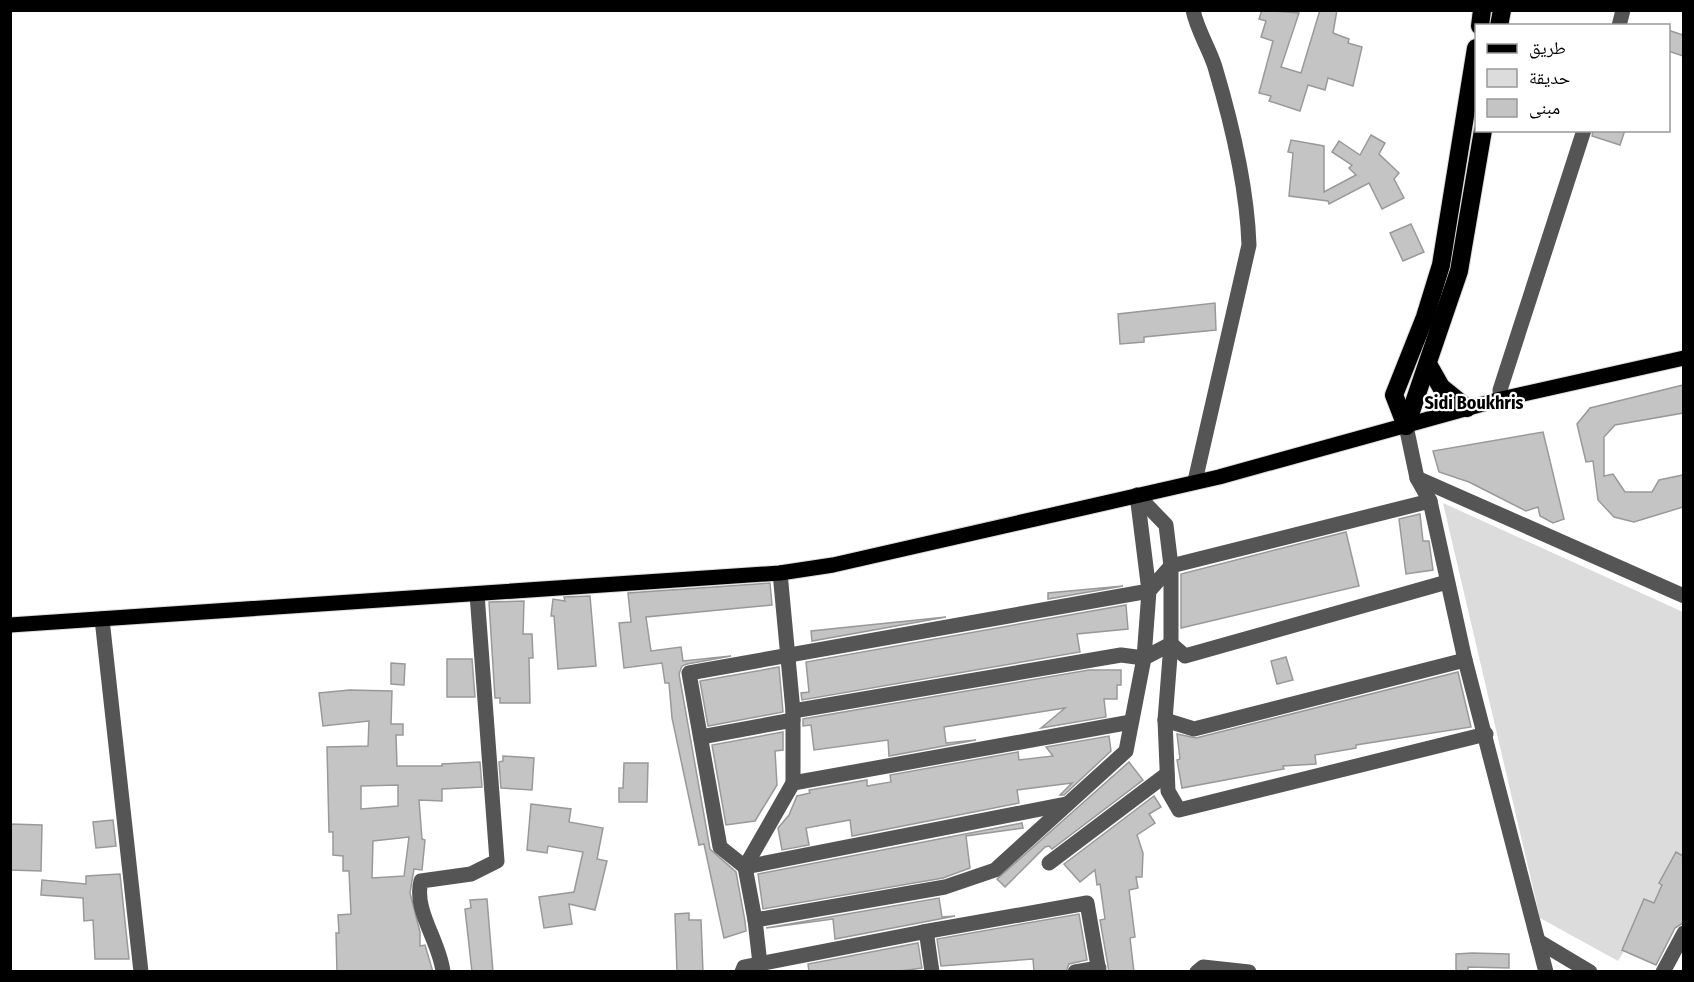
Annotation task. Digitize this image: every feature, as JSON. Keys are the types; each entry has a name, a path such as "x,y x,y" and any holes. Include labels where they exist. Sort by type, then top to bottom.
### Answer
{"highway":[{"path":"1406,426 1394,395 1425,317 1441,265 1475,54"},
{"path":"1406,426 1460,271 1483,132"},
{"path":"1428,364 1440,387 1467,408"}],"main road":[{"path":"10,625 780,573 833,566 1195,481 1501,399 1683,357"}],"street":[{"path":"1192,10 1214,63 1222,94 1248,209 1249,245 1195,481"},
{"path":"1501,399 1500,390 1583,132"},
{"path":"1406,426 1417,478 1430,501 1465,660 1546,972"},
{"path":"1417,478 1683,596"},
{"path":"1137,495 1166,525 1171,566 1171,644 1165,720 1167,774 1168,791 1179,810 1486,734"},
{"path":"755,920 945,887 995,870 1126,751 1144,658 1149,591 1137,495"},
{"path":"1067,804 745,867 720,848 689,673 1149,591 1171,566 1430,501"},
{"path":"760,964 745,867 793,783 793,715 780,573"},
{"path":"1171,644 1185,656 1447,582"},
{"path":"443,972 441,954 418,893 421,881 471,874 497,861 477,594"},
{"path":"102,619 141,972"},
{"path":"701,737 793,715 1121,655 1144,658 1171,644"},
{"path":"1165,720 1194,729 1465,660"},
{"path":"793,783 1131,722"},
{"path":"1049,863 1167,774"},
{"path":"742,972 744,967 1087,903 1099,970 1075,972"},
{"path":"923,932 927,937 932,972"},
{"path":"1663,972 1683,933"},
{"path":"1538,941 1590,972"},
{"path":"1197,972 1203,967 1249,972"}],"green space":[{"path":"1443,503 1683,612 1683,856 1618,961 1540,918"}],"building":[{"path":"1262,10 1299,13 1281,67 1301,73 1320,10 1337,10 1333,33 1349,39 1348,43 1362,47 1353,86 1328,78 1325,90 1308,85 1300,111 1269,101 1271,96 1259,93 1273,41 1261,37 1266,21 1259,19"},
{"path":"1670,31 1683,35 1683,56 1670,52"},
{"path":"1593,132 1624,132 1620,145 1592,136"},
{"path":"1371,135 1385,143 1379,154 1399,173 1394,179 1404,198 1382,209 1369,183 1329,204 1328,201 1289,196 1293,153 1288,152 1291,140 1324,146 1324,192 1356,175 1349,168 1352,165 1332,152 1339,141 1360,155"},
{"path":"1411,224 1424,252 1403,261 1390,233"},
{"path":"1215,303 1216,330 1144,337 1144,342 1120,344 1118,314"},
{"path":"1683,385 1683,413 1615,425 1604,437 1604,476 1613,474 1625,492 1652,492 1659,480 1683,475 1683,507 1634,522 1614,517 1598,500 1593,461 1586,462 1577,424 1590,408"},
{"path":"1543,432 1564,519 1553,523 1540,516 1538,507 1526,511 1469,482 1439,472 1433,451"},
{"path":"1420,514 1423,541 1429,541 1433,570 1406,574 1399,519"},
{"path":"1346,532 1359,586 1181,628 1181,574"},
{"path":"770,583 772,605 646,617 651,651 681,647 683,661 731,656 687,664 682,666 679,674 710,849 736,872 745,921 746,931 724,938 704,844 699,845 672,718 669,683 665,683 662,663 624,668 619,623 631,622 628,593"},
{"path":"1123,586 1048,599 1048,593"},
{"path":"590,596 596,666 558,669 554,616 551,616 553,599 565,601 564,597"},
{"path":"524,601 523,634 532,634 533,658 529,658 530,703 500,703 500,698 495,698 489,602"},
{"path":"1126,605 1128,629 1077,634 1080,652 802,700 801,693 809,692 806,662"},
{"path":"946,617 812,641 811,631"},
{"path":"1286,657 1293,680 1277,684 1271,661"},
{"path":"447,659 472,659 475,697 447,697"},
{"path":"391,663 405,664 404,685 391,684"},
{"path":"779,667 783,712 708,726 700,681"},
{"path":"1089,670 1121,670 1121,685 1117,685 1117,699 1104,699 1106,717 1041,728 1065,708 944,727 946,743 976,740 889,756 888,740 814,750 811,725 803,726 803,719"},
{"path":"1458,672 1471,727 1356,745 1356,748 1315,755 1316,764 1283,766 1284,769 1182,788 1177,760 1180,759 1177,734 1196,738"},
{"path":"350,690 392,691 391,724 403,724 403,735 396,735 397,766 442,766 442,764 480,762 482,787 442,789 442,801 419,800 422,839 425,840 422,870 414,869 410,893 420,932 420,946 425,945 433,972 337,972 338,915 351,914 349,871 343,871 343,856 333,855 333,832 329,832 327,747 368,746 369,721 323,726 319,693","holes":["398,785 398,806 361,809 361,786","409,837 404,876 372,878 373,841"]},
{"path":"783,732 783,750 775,751 777,785 755,821 726,825 712,745"},
{"path":"1109,736 1111,751 1064,795 1060,795 1072,783 1017,790 1019,803 852,836 850,820 806,828 809,845 782,850 778,828 789,815 797,796 810,793 809,790 867,780 867,786 891,782 890,775 1018,752 1019,760 1053,756 1046,747"},
{"path":"503,756 534,758 532,790 501,788 499,762 503,761"},
{"path":"1129,762 1143,780 1052,849 1049,846 1045,847 1005,887 997,879"},
{"path":"624,763 648,763 647,802 619,802 619,788 623,788"},
{"path":"1154,796 1161,807 1149,814 1155,823 1137,835 1143,853 1142,877 1136,877 1138,888 1129,890 1135,937 1130,938 1134,972 1109,972 1100,920 1105,919 1100,884 1097,885 1095,870 1080,882 1064,864"},
{"path":"531,804 571,809 569,822 603,828 597,859 607,861 595,910 569,904 572,924 544,928 539,897 574,892 583,852 548,846 547,853 527,850"},
{"path":"113,820 116,846 96,848 93,822"},
{"path":"1022,823 1023,828 966,836 970,868 943,878 763,909 758,874"},
{"path":"10,824 42,825 41,871 10,870"},
{"path":"1676,852 1683,856 1683,923 1675,928 1656,965 1622,950 1644,899 1654,903 1662,885 1659,883"},
{"path":"120,874 129,959 95,959 93,920 84,921 83,898 41,895 42,880 86,884 86,876"},
{"path":"939,898 942,917 955,916 835,939 833,919 766,928"},
{"path":"487,899 493,972 472,972 465,909 471,908 470,900"},
{"path":"689,913 689,920 701,920 703,972 677,972 675,914"},
{"path":"1079,914 1087,960 1069,964 1066,972 1034,972 1033,959 941,966 937,939"},
{"path":"918,943 922,968 893,972 809,972 808,964"},
{"path":"1456,954 1509,954 1509,968 1468,967 1468,972 1456,972"}],"district":[{"name":"Sidi Boukhris","path":"1474,403"}]}
